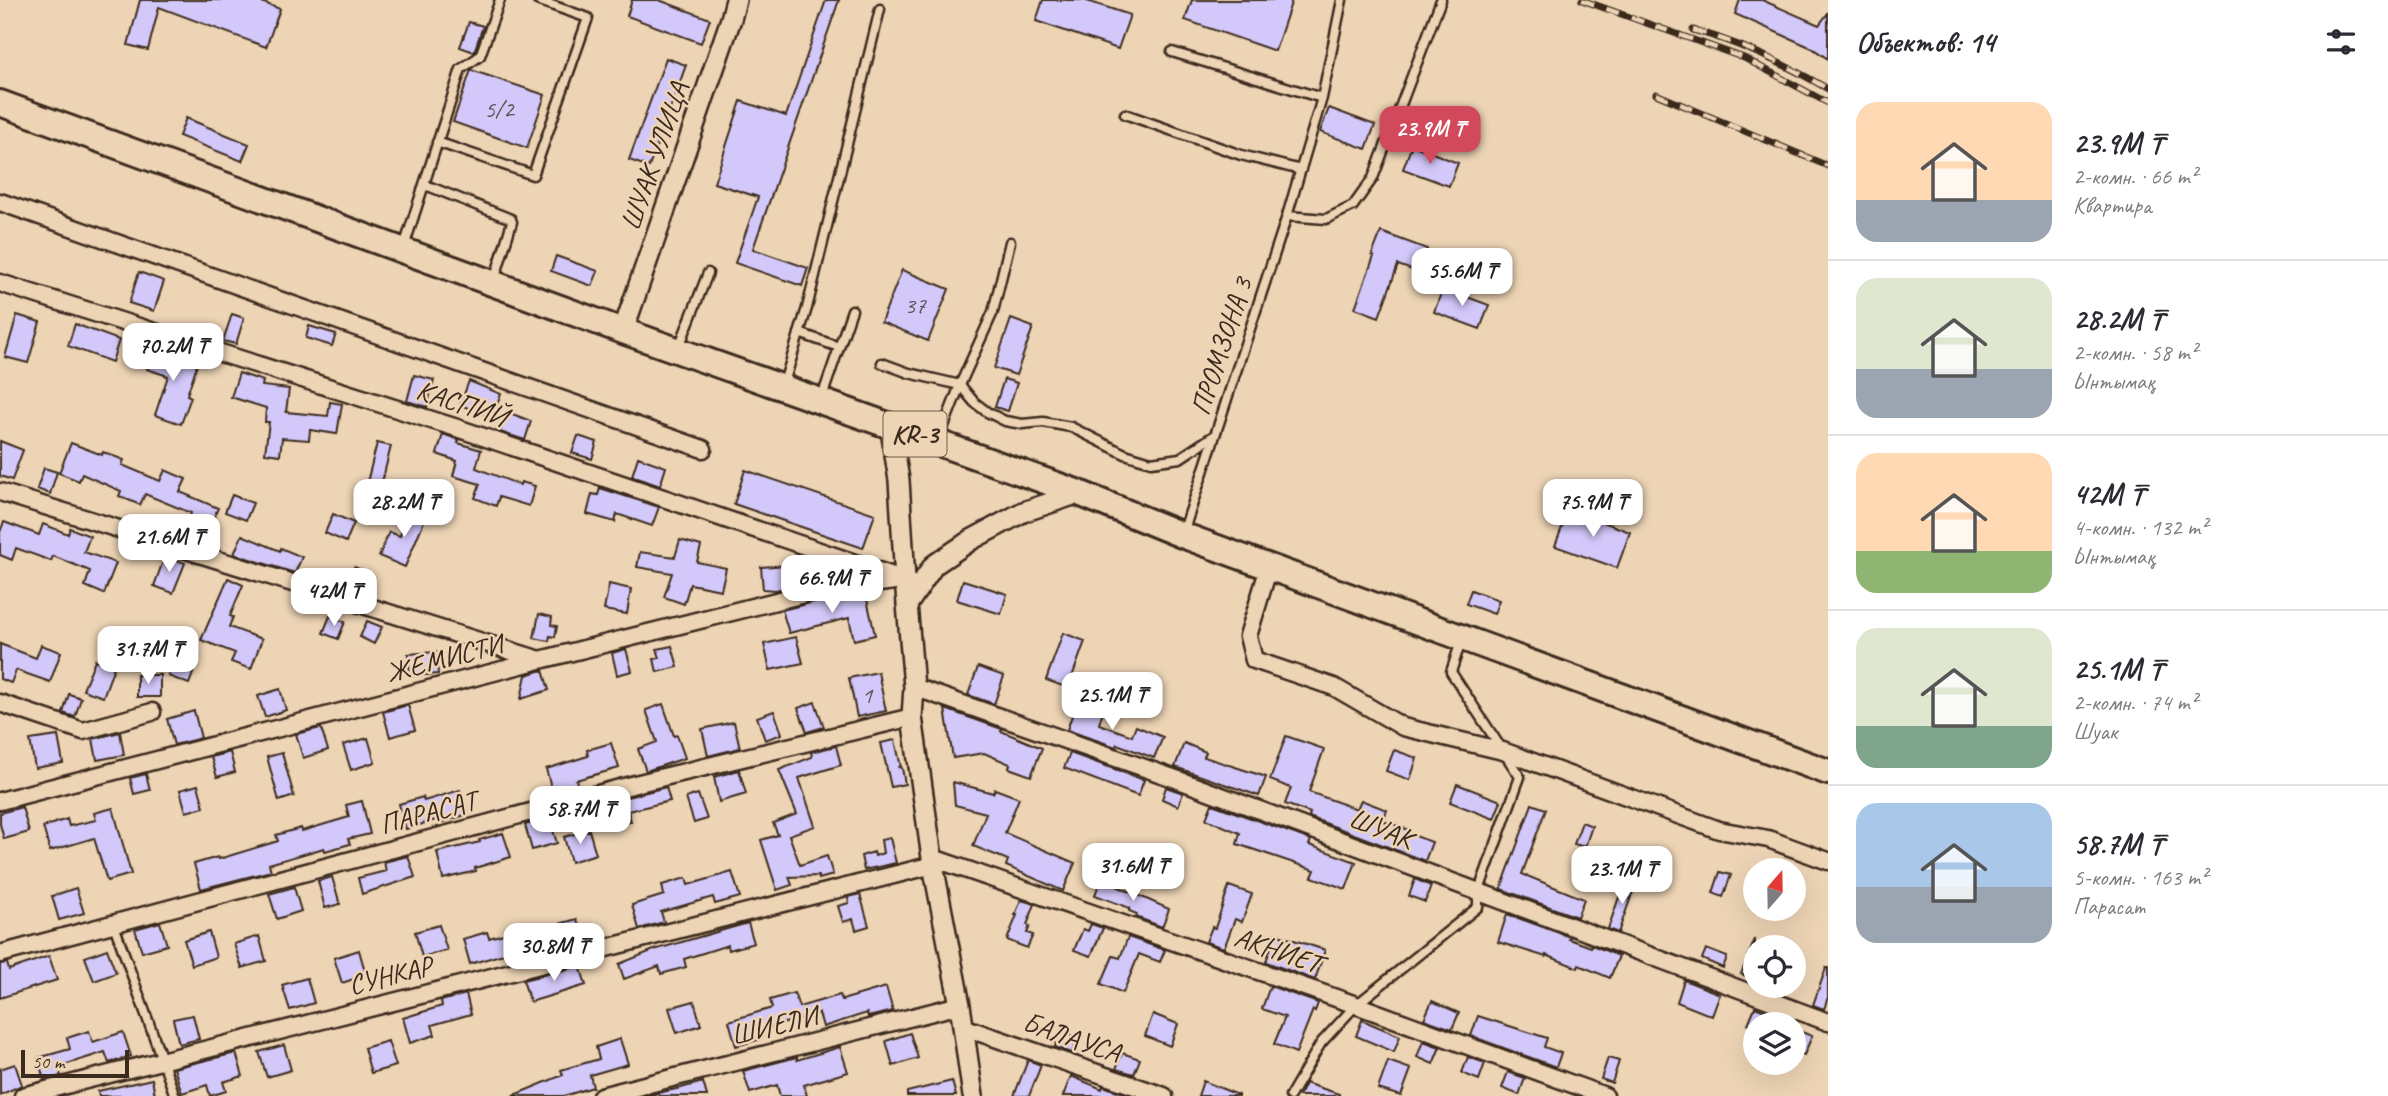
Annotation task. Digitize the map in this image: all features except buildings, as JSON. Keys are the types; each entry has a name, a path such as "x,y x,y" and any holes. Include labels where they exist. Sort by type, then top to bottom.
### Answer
{"main road":[{"name":"KR-3","path":"0,103 623,331 1079,493 1182,536 1828,772"}],"street":[{"name":"ШУАК УЛИЦА","path":"623,331 736,0"},
{"path":"0,202 703,449"},
{"name":"КАСПИЙ","path":"0,283 457,428 905,580"},
{"path":"890,424 899,480 914,687 912,717 933,862 960,1005 973,1096"},
{"path":"0,492 540,660"},
{"path":"907,605 934,565 971,540 1023,512 1079,493"},
{"path":"1269,567 1248,636 1254,660 1334,687 1403,727 1503,751 1719,830 1768,839 1828,862"},
{"name":"ЖЕМИСТИ","path":"0,801 812,592 905,580"},
{"name":"ШУАК","path":"914,687 1163,775 1828,1023"},
{"path":"0,703 83,731 152,712"},
{"name":"ПАРАСАТ","path":"0,954 639,783 912,717"},
{"name":"АКНИЕТ","path":"933,862 1356,1005 1605,1096"},
{"name":"СУНКАР","path":"23,1096 933,862"},
{"name":"ШИЕЛИ","path":"601,1096 960,1005"},
{"name":"БАЛАУСА","path":"963,1027 1164,1096"}],"lane":[{"path":"403,250 461,69 480,56 500,0"},
{"path":"437,142 533,175 588,18 537,0"},
{"name":"ПРОМЗОНА 3","path":"1182,536 1301,170 1322,98 1342,0"},
{"path":"1287,216 1326,219 1353,206 1373,178 1441,0"},
{"path":"783,386 799,333 880,9"},
{"path":"1172,52 1322,98"},
{"path":"1125,114 1241,155 1301,170"},
{"path":"424,187 428,186 511,219 494,283"},
{"path":"937,442 993,312 1010,242"},
{"path":"678,349 708,273"},
{"path":"821,400 852,310"},
{"path":"799,333 839,347"},
{"path":"882,363 909,373 960,385 980,407 1005,421 1022,424 1043,422 1071,427 1125,454 1151,463 1180,458 1215,435"},
{"path":"1290,1096 1321,1043 1356,1005 1478,906 1478,893 1520,777 1451,672 1462,638"},
{"path":"114,925 175,1096"}],"railway":[{"path":"1582,0 1744,58 1828,103"},
{"path":"1693,30 1762,55 1828,89"},
{"path":"1656,94 1828,166"}]}
